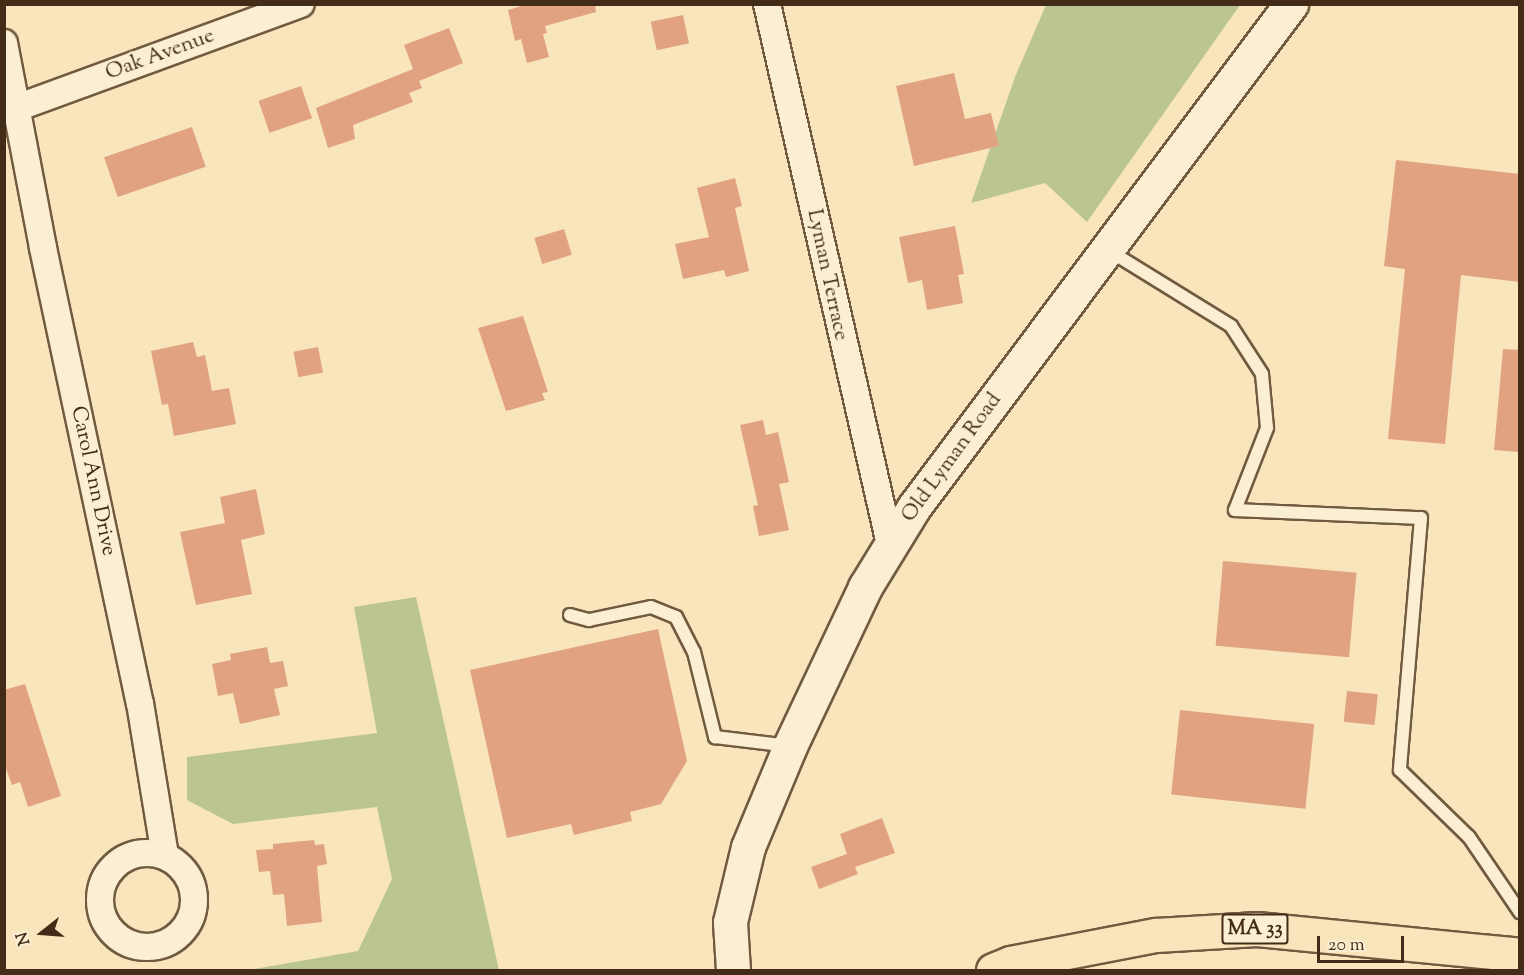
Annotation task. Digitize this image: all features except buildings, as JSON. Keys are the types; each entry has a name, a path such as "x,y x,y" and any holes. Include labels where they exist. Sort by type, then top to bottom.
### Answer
{"main road":[{"name":"Old Lyman Road","path":"733,970 729,943 733,900 748,847 790,746 851,614 890,544 1291,4"},
{"name":"MA 33","path":"993,970 1010,963 1156,935 1257,929 1520,955"}],"street":[{"name":"Oak Avenue","path":"19,107 300,4"},
{"name":"Lyman Terrace","path":"767,4 890,544"},
{"name":"Carol Ann Drive","path":"4,43 19,107 47,268 140,703 165,856"}],"lane":[{"path":"1107,250 1231,326 1262,374 1267,428 1234,510 1421,518 1400,770 1469,837 1520,912"},
{"path":"570,615 589,620 651,607 676,617 694,652 715,737 790,746"}],"green space":[{"path":"1046,5 1240,5 1087,222 1045,183 971,203 1015,77"},
{"path":"416,597 499,970 248,970 358,951 392,879 377,807 233,824 187,800 187,757 377,733 354,607"}]}
